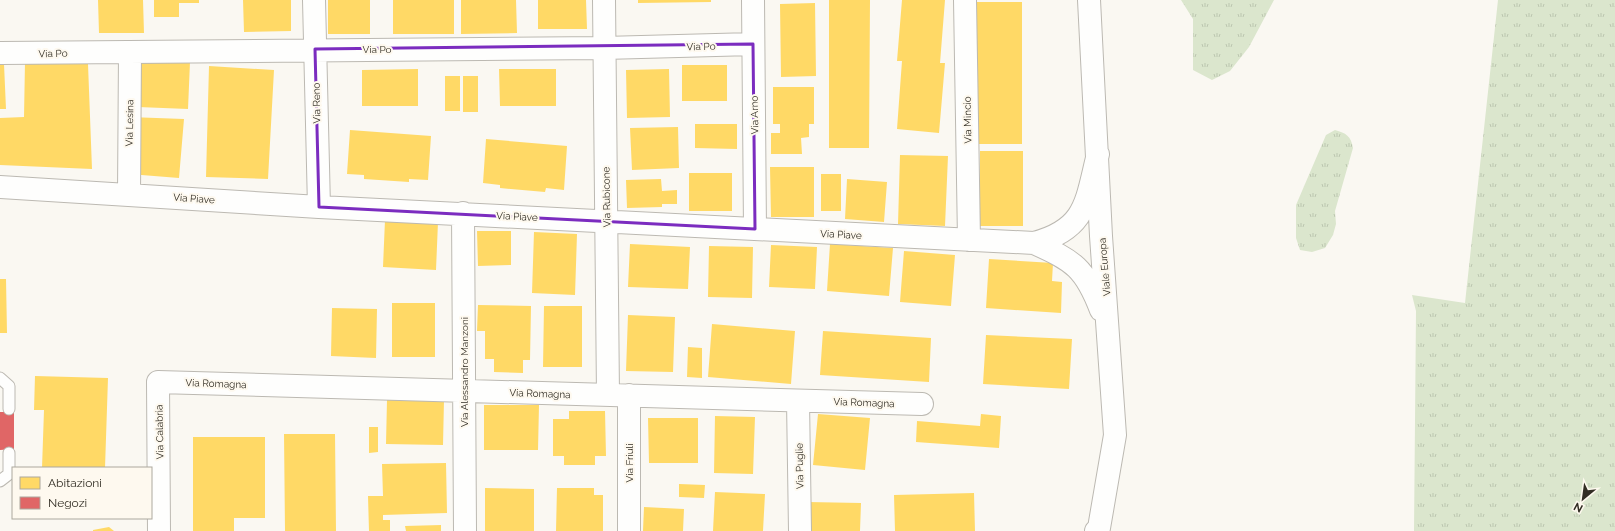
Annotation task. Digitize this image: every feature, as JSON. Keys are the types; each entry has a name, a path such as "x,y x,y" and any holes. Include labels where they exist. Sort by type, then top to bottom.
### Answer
{"street":[{"name":"Via Reno","path":"314,0 319,207"},
{"name":"Via Rubicone","path":"604,0 606,221 618,395"},
{"name":"Via Arno","path":"753,0 755,229"},
{"name":"Via Mincio","path":"964,0 969,240"},
{"name":"Viale Europa","path":"1089,0 1101,236 1109,331 1115,435 1098,528 1096,531"},
{"name":"Via Po","path":"0,53 315,49 604,48 753,44"},
{"name":"Via Lesina","path":"129,194 130,52"},
{"name":"Via Piave","path":"0,187 319,207 463,213 1034,243 1051,238 1077,220 1085,207 1098,154"},
{"name":"Via Alessandro Manzoni","path":"463,213 465,531"},
{"name":"Via Piave","path":"1034,243 1070,261 1082,271 1092,286 1109,331"},
{"name":"Via Romagna","path":"158,382 922,404"},
{"name":"Via Calabria","path":"158,382 160,531"},
{"name":"Via Friuli","path":"618,395 629,531"},
{"name":"Via Puglie","path":"798,400 800,531"}],"lane":[{"path":"0,378 9,386 9,409"},
{"path":"0,481 9,474 9,453"}],"highlighted area":[{"path":"753,44 755,229 319,207 315,49"}],"green space":[{"path":"1181,0 1274,0 1249,47 1230,71 1212,80 1193,70 1193,19"},
{"path":"1498,0 1615,0 1615,531 1414,531 1416,311 1412,295 1465,303"},
{"path":"1335,130 1342,132 1349,138 1353,148 1335,211 1336,224 1333,235 1325,248 1312,252 1300,250 1296,238 1296,205 1326,135"}],"building: Abitazioni":[{"path":"98,0 143,0 144,33 99,33"},
{"path":"154,0 199,0 199,3 179,3 179,17 154,17"},
{"path":"243,0 291,0 291,31 244,32"},
{"path":"328,0 370,0 370,34 328,34"},
{"path":"393,0 454,0 454,34 393,34"},
{"path":"461,0 516,0 517,33 461,34"},
{"path":"538,0 586,0 587,29 538,29"},
{"path":"638,0 711,0 711,2 638,3"},
{"path":"829,0 870,0 869,148 829,148"},
{"path":"902,0 945,0 940,63 945,63 939,133 897,129 902,61 897,61"},
{"path":"977,2 1022,2 1022,144 976,144"},
{"path":"815,3 816,76 781,77 780,4"},
{"path":"138,61 190,62 188,109 138,107"},
{"path":"25,62 88,64 92,169 0,165 0,118 24,117"},
{"path":"0,64 4,64 6,109 0,109"},
{"path":"682,65 727,65 727,101 682,101"},
{"path":"209,66 274,70 268,179 206,177"},
{"path":"418,69 418,106 362,106 362,70"},
{"path":"499,69 556,69 556,106 500,106"},
{"path":"669,69 670,117 627,118 626,70"},
{"path":"445,76 460,76 460,111 445,111"},
{"path":"463,76 478,76 478,112 463,112"},
{"path":"773,87 814,87 814,124 809,124 809,137 801,138 802,154 771,154 771,133 780,133 780,124 773,124"},
{"path":"129,117 184,119 179,178 129,174"},
{"path":"695,124 737,124 737,149 695,148"},
{"path":"678,127 679,168 632,170 630,128"},
{"path":"350,130 431,136 428,180 409,179 409,182 364,179 364,175 347,174"},
{"path":"486,139 567,146 564,190 546,188 545,192 500,188 500,185 483,183"},
{"path":"980,151 1023,151 1023,226 980,226"},
{"path":"900,155 948,156 945,226 898,224"},
{"path":"770,167 814,167 814,217 771,217"},
{"path":"689,173 732,173 732,211 689,211"},
{"path":"821,174 841,174 841,211 821,211"},
{"path":"661,179 662,191 677,190 677,204 662,204 662,207 627,208 626,180"},
{"path":"847,179 887,182 884,222 845,219"},
{"path":"385,220 438,222 436,270 383,267"},
{"path":"477,231 511,231 511,265 478,266"},
{"path":"534,232 577,234 575,295 532,293"},
{"path":"630,244 690,247 688,289 628,287"},
{"path":"830,244 893,248 889,296 827,291"},
{"path":"771,245 817,247 815,289 769,287"},
{"path":"709,246 753,247 752,298 708,297"},
{"path":"904,251 955,255 951,306 900,302"},
{"path":"989,259 1053,263 1052,281 1062,282 1061,313 986,308"},
{"path":"0,279 6,279 7,333 0,333"},
{"path":"392,303 435,303 435,357 392,357"},
{"path":"478,305 531,306 530,360 523,360 523,373 494,372 494,359 485,359 485,331 477,331"},
{"path":"544,306 582,306 582,367 543,367"},
{"path":"332,308 377,309 376,358 331,356"},
{"path":"628,315 675,317 673,372 626,371"},
{"path":"712,324 795,331 791,384 708,377"},
{"path":"823,331 931,338 929,382 820,375"},
{"path":"986,335 1072,339 1069,389 983,384"},
{"path":"688,347 702,348 702,378 687,377"},
{"path":"35,376 108,378 105,467 42,467 44,410 34,410"},
{"path":"387,400 444,400 443,445 386,444"},
{"path":"484,405 539,405 538,450 484,450"},
{"path":"569,411 605,411 606,456 595,456 595,465 564,465 564,456 553,456 553,419 569,419"},
{"path":"818,414 870,418 865,470 813,465"},
{"path":"981,414 1001,416 999,448 916,442 917,421 980,426"},
{"path":"715,416 755,417 753,474 714,473"},
{"path":"648,418 698,418 698,463 649,463"},
{"path":"369,427 378,427 378,452 369,453"},
{"path":"284,434 335,434 336,531 285,531"},
{"path":"193,437 265,437 265,518 234,518 234,531 193,531"},
{"path":"446,463 447,513 383,515 383,520 390,520 390,531 369,531 368,496 383,496 382,464"},
{"path":"679,484 705,485 704,498 679,497"},
{"path":"485,488 534,489 534,531 485,531"},
{"path":"557,488 594,488 594,495 603,495 603,531 556,531"},
{"path":"715,492 765,494 763,531 713,531"},
{"path":"974,493 975,531 895,531 894,495"},
{"path":"808,502 861,503 860,531 808,531"},
{"path":"644,507 684,509 683,531 643,531"},
{"path":"441,525 441,531 406,531 405,526"},
{"path":"109,527 114,531 93,531 93,530"}],"building: Negozi":[{"path":"0,412 14,412 14,449 0,450"}]}
